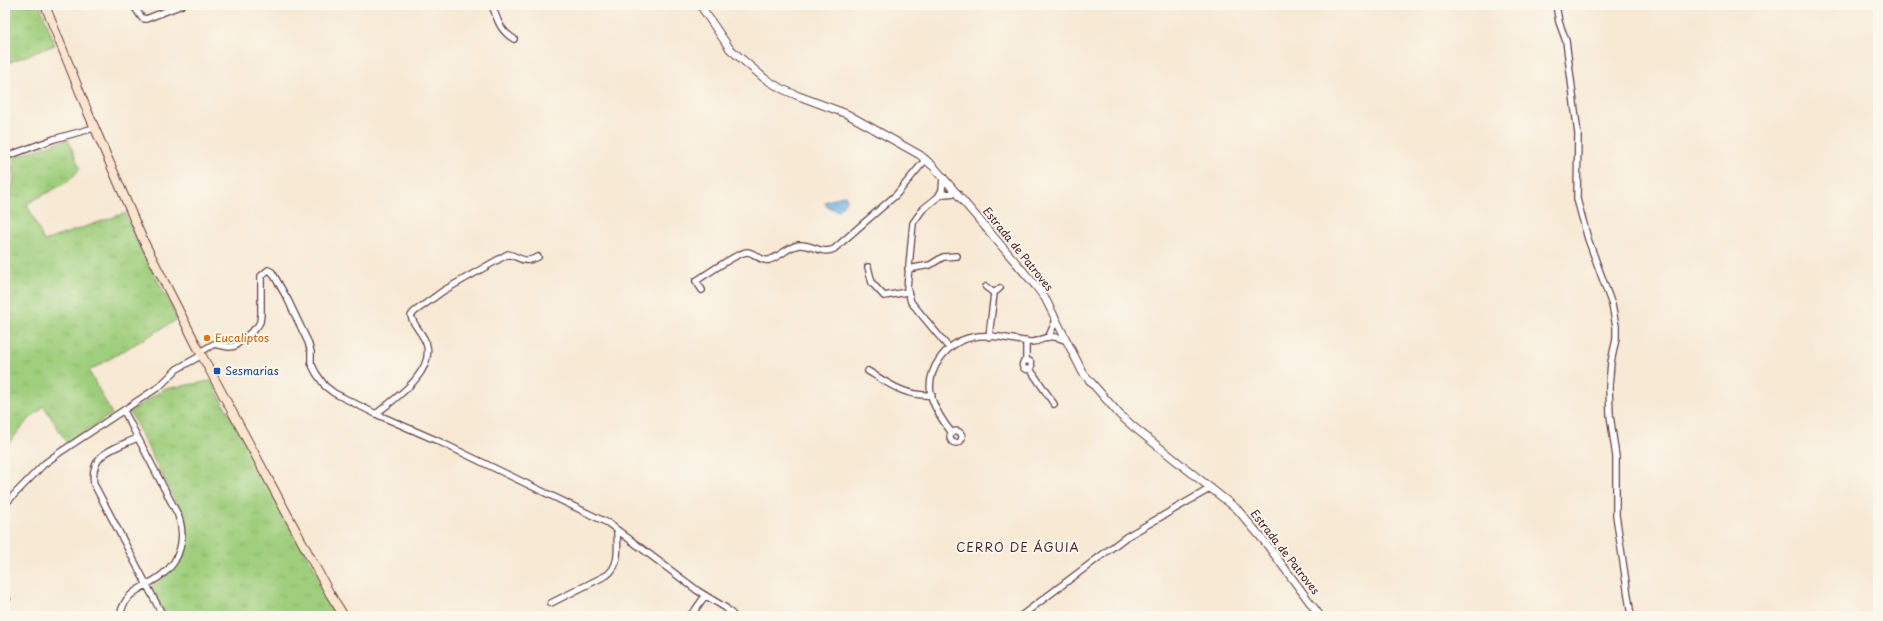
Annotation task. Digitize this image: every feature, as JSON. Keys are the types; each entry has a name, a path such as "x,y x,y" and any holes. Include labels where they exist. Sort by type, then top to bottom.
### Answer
{"main road":[{"path":"45,5 94,128 143,240 201,353 330,594 344,616"}],"street":[{"path":"133,5 142,18 146,20 182,5"},
{"path":"492,5 497,22 506,34 514,39"},
{"name":"Estrada de Patroves","path":"700,5 730,49 764,78 780,88 796,95 847,114 926,159 958,193 1045,298 1083,373 1120,416 1237,509 1265,542 1320,616"},
{"path":"1556,5 1559,22 1566,41 1578,134 1579,207 1588,239 1612,305 1616,326 1616,339 1611,362 1609,387 1610,414 1616,457 1616,515 1631,616"},
{"path":"5,157 54,139 94,128"},
{"path":"702,290 696,281 744,252 753,253 766,260 771,259 794,246 801,245 830,251 896,195 926,159"},
{"path":"938,197 942,190 943,177"},
{"path":"949,348 911,302 907,292 908,269 913,223 923,209 938,197 944,194 958,193"},
{"path":"376,414 415,380 425,363 427,347 425,340 413,322 411,316 414,312 443,291 508,254 523,261 529,261 538,257"},
{"path":"908,269 930,265 943,257 957,256"},
{"path":"868,267 872,283 884,296 907,292"},
{"path":"5,504 44,464 58,453 160,386 177,370 214,344 229,347 235,346 257,327 260,322 261,276 268,270 272,272 288,300 308,342 311,352 311,363 325,386 334,393 608,522 705,596 726,608 734,616"},
{"path":"986,287 994,293"},
{"path":"989,336 994,293 1000,288"},
{"path":"1049,336 1056,320"},
{"path":"952,433 940,416 932,395 933,371 949,348 962,340 973,337 989,336 1032,342 1049,336 1065,340"},
{"path":"1026,341 1026,361 1023,363 1022,367 1025,370 1030,369 1054,404"},
{"path":"868,371 891,385 912,395 932,395"},
{"path":"120,616 126,600 139,588 163,575 177,558 182,538 182,526 178,515 124,411"},
{"path":"137,438 104,455 95,462 92,474 94,484 163,616"},
{"path":"1020,616 1126,537 1211,488"},
{"path":"551,603 608,575 614,570 617,561 617,530"},
{"path":"689,616 705,596"}],"shaded area":[{"path":"14,157 14,183 5,204 5,161"}],"green space":[{"path":"5,5 40,5 55,45 5,64"},
{"path":"68,139 80,169 69,181 27,204 44,241 125,213 139,245 178,319 89,371 112,414 67,443 44,406 26,422 5,448 5,204 14,183 14,157"},
{"path":"211,381 341,616 166,616 151,587 175,568 180,562 183,556 187,537 187,525 130,412 164,389"}],"water":[{"path":"845,195 847,199 839,211 827,207 825,202"}],"place":[{"name":"Eucaliptos","path":"207,338"},
{"name":"Sesmarias","path":"217,371"}],"district":[{"name":"CERRO DE ÁGUIA","path":"1018,548"}]}
